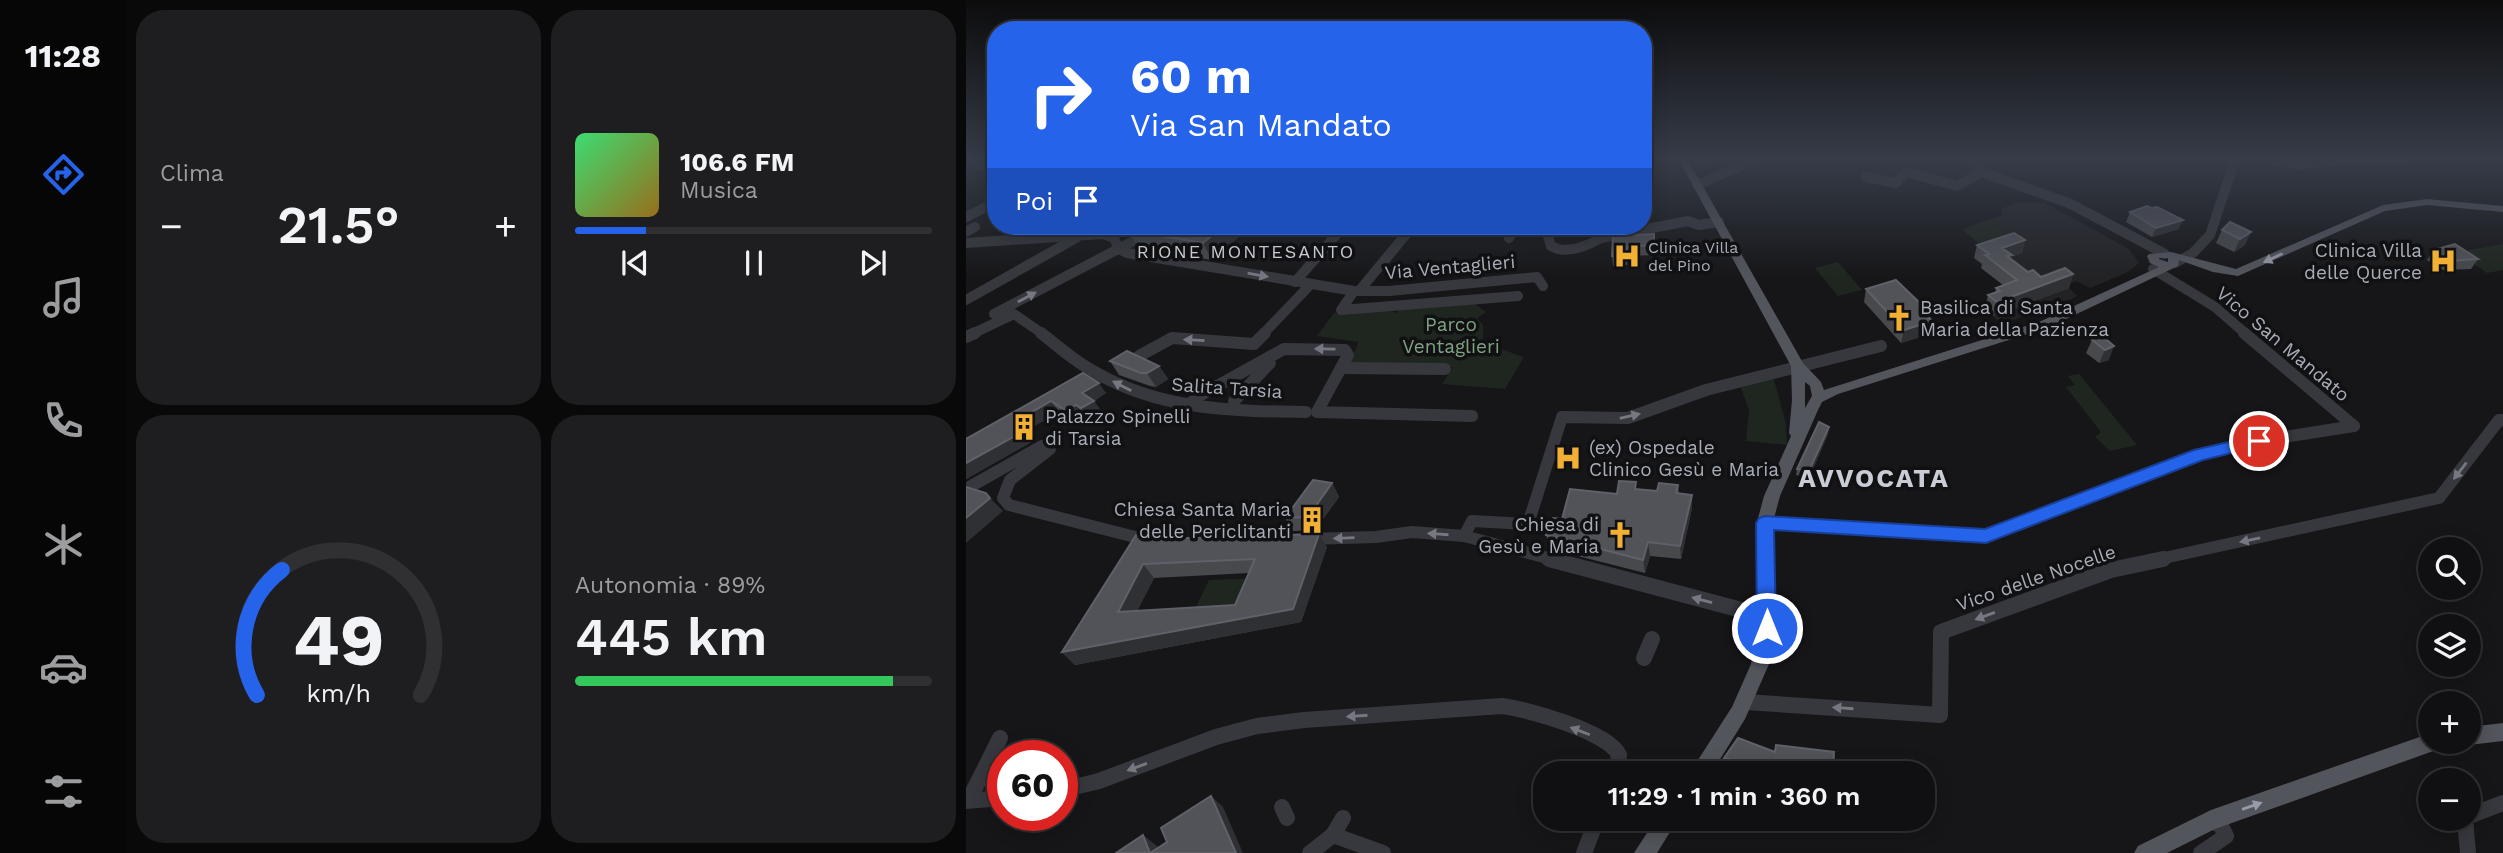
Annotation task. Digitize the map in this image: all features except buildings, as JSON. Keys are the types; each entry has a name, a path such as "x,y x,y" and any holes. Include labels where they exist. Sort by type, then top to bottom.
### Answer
{"main road":[{"path":"1706,200 1806,389 1819,397"},
{"path":"1707,761 1746,702 1760,664 1768,617 1765,523 1770,500 1819,397 2043,325 2163,263 2238,273 2384,208 2427,202 2503,209"},
{"path":"1795,445 1799,400 1798,370"},
{"path":"2481,735 2503,732"},
{"path":"2145,853 2211,820 2418,747"},
{"path":"1645,853 1660,831"}],"street":[{"name":"Vico San Mandato","path":"1765,523 1986,536 2200,454 2259,441 2354,426 2163,263 2059,200"},
{"path":"2163,263 2210,235 2222,200"},
{"path":"966,217 987,206"},
{"path":"1652,228 1688,221 1698,225 1719,222"},
{"path":"1014,240 1017,235"},
{"name":"Via Ventaglieri","path":"1076,236 1110,235 1116,240 1119,249 1127,253 1357,291 1389,291 1513,279 1540,281"},
{"path":"966,328 1145,235"},
{"path":"1295,282 1336,235"},
{"path":"1404,235 1341,310 1520,300 1513,279"},
{"path":"1548,235 1551,246 1560,250 1585,246 1601,238 1616,235"},
{"path":"966,243 1076,236"},
{"path":"966,300 1076,236"},
{"path":"1139,356 1172,338 1254,344 1311,284"},
{"name":"Salita Tarsia","path":"966,337 1014,314 1091,370 1146,397 1187,406 1472,416"},
{"path":"1464,536 1472,521 1528,524 1562,417 1628,418 1706,390 1798,370 1881,346"},
{"path":"1229,406 1282,350"},
{"path":"1187,406 1199,396 1282,350 1345,350 1349,354 1312,412"},
{"path":"1341,368 1445,369"},
{"name":"Vico delle Nocelle","path":"1746,702 1940,715 1941,632 2111,570 2439,498 2499,420 2503,421"},
{"path":"966,489 1042,446 1049,445 1050,449 1006,485 1003,498 1009,505 1165,544"},
{"path":"1293,540 1376,537 1412,532 1464,536 1472,540 1517,548 1671,596 1768,617"},
{"path":"1644,658 1652,639"},
{"path":"1078,786 1100,781 1236,731 1304,720 1502,706 1524,709 1609,736 1620,755 1619,761"},
{"path":"968,801 1000,737"},
{"path":"968,801 987,799"},
{"path":"2481,812 2503,803"},
{"path":"1310,853 1333,835 1343,818"},
{"path":"2201,853 2226,836 2221,826 2211,820"},
{"path":"1584,853 1592,831"},
{"path":"2467,831 2468,853"},
{"path":"1333,835 1384,853"}],"shaded area":[{"path":"2018,203 2044,203 2129,249 2139,263 2128,272 2090,288 2077,281 2066,285 2077,296 2001,324 1985,309 2013,293 1981,268 1985,266 1974,258 1989,252 1962,229 2002,215 2002,208"}],"green space":[{"path":"1991,220 2015,240 1985,249 1962,229"},
{"path":"2503,244 2503,270 2487,273 2457,252"},
{"path":"1838,262 1862,290 1838,296 1815,268"},
{"name":"Parco Ventaglieri","path":"1472,302 1486,312 1477,318 1483,325 1483,343 1524,357 1505,389 1442,384 1453,367 1348,365 1359,342 1317,336 1334,313 1388,310 1397,313 1398,309"},
{"path":"2079,374 2137,445 2110,451 2095,437 2101,432 2066,387 2075,385 2068,376"},
{"path":"1773,376 1786,424 1787,445 1746,441 1749,410 1740,385"},
{"path":"1262,578 1246,615 1191,617 1209,580"}],"place":[{"name":"Clinica Villa del Pino","path":"1627,256"},
{"name":"Clinica Villa delle Querce","path":"2443,261"},
{"name":"Basilica di Santa Maria della Pazienza","path":"1899,318"},
{"name":"Palazzo Spinelli di Tarsia","path":"1024,427"},
{"name":"(ex) Ospedale Clinico Gesù e Maria","path":"1568,458"},
{"name":"Chiesa Santa Maria delle Periclitanti","path":"1312,520"},
{"name":"Chiesa di Gesù e Maria","path":"1620,535"}],"district":[{"name":"RIONE MONTESANTO","path":"1246,251"},
{"name":"AVVOCATA","path":"1874,478"}],"route":[{"path":"1767,628 1765,523 1986,536 2200,454 2259,441"}]}
